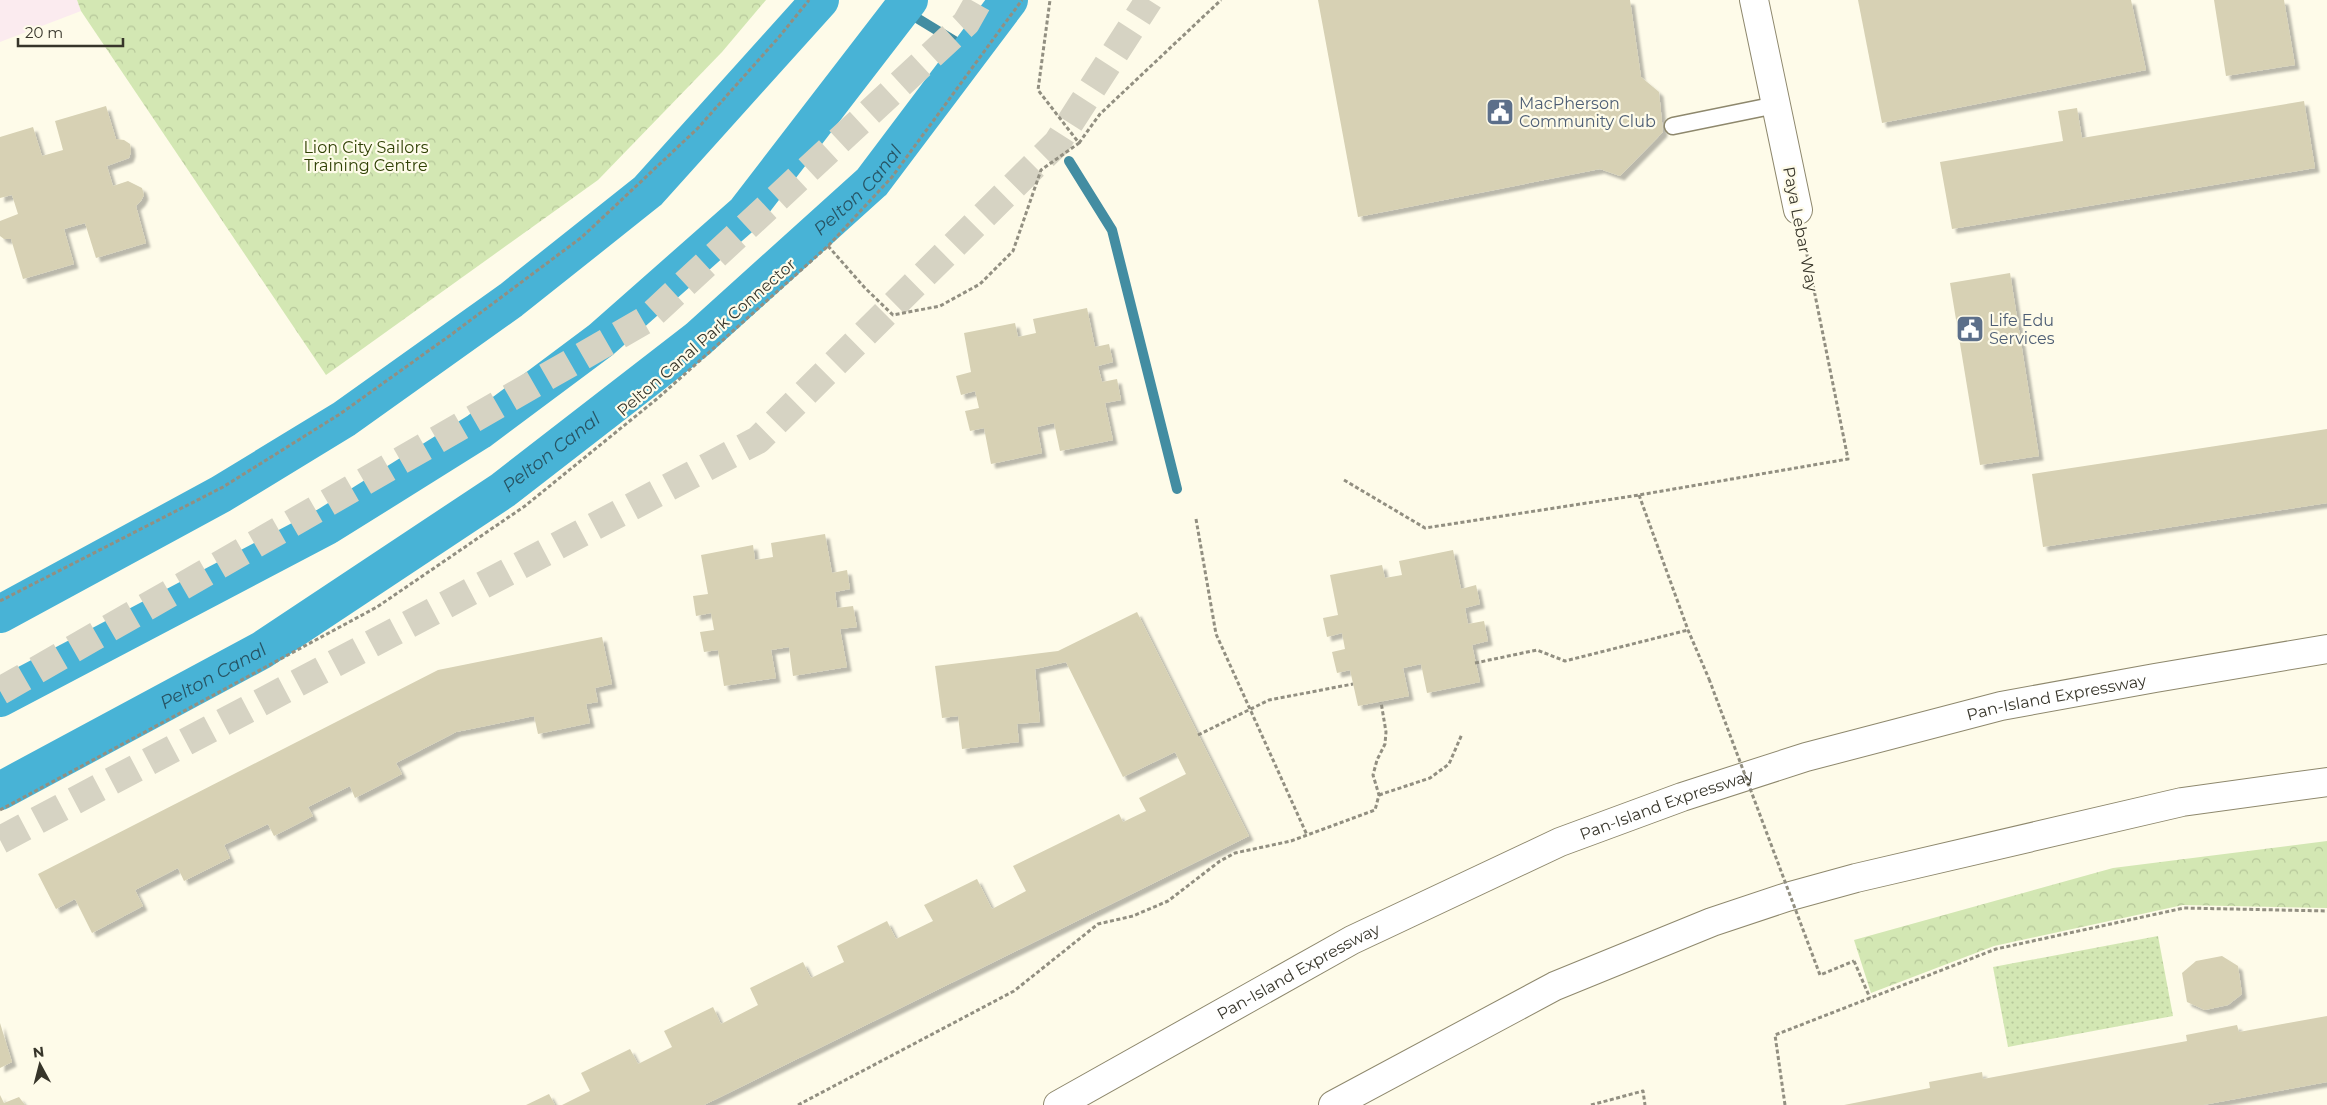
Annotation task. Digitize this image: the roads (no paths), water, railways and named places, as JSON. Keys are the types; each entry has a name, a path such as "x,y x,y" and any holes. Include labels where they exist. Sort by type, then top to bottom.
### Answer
{"main road":[{"name":"Paya Lebar Way","path":"1754,0 1798,210"},
{"name":"Pan-Island Expressway","path":"1058,1105 1352,940 1560,842 1682,797 1806,757 2001,706 2327,649"},
{"path":"1333,1105 1555,986 1712,922 1768,903 1856,878 2182,802 2327,782"}],"lane":[{"path":"1673,126 1776,105"}],"waterway":[{"name":"Pelton Canal","path":"0,614 221,494 344,419 511,300 648,191 820,0"},
{"name":"Pelton Canal","path":"0,698 327,526 479,431 601,340 745,213 909,0"},
{"name":"Pelton Canal","path":"0,791 262,650 503,490 698,339 872,182 1009,0"},
{"path":"902,9 971,51"},
{"path":"1069,161 1112,230 1177,489"}],"tunnel":[{"path":"0,691 647,319 966,23 979,0"},
{"path":"0,840 758,440 1057,143 1149,0"}],"place":[{"name":"MacPherson Community Club","path":"1500,112"},
{"name":"Life Edu Services","path":"1970,329"}],"park label":[{"name":"Lion City Sailors Training Centre","path":"366,156"}]}
